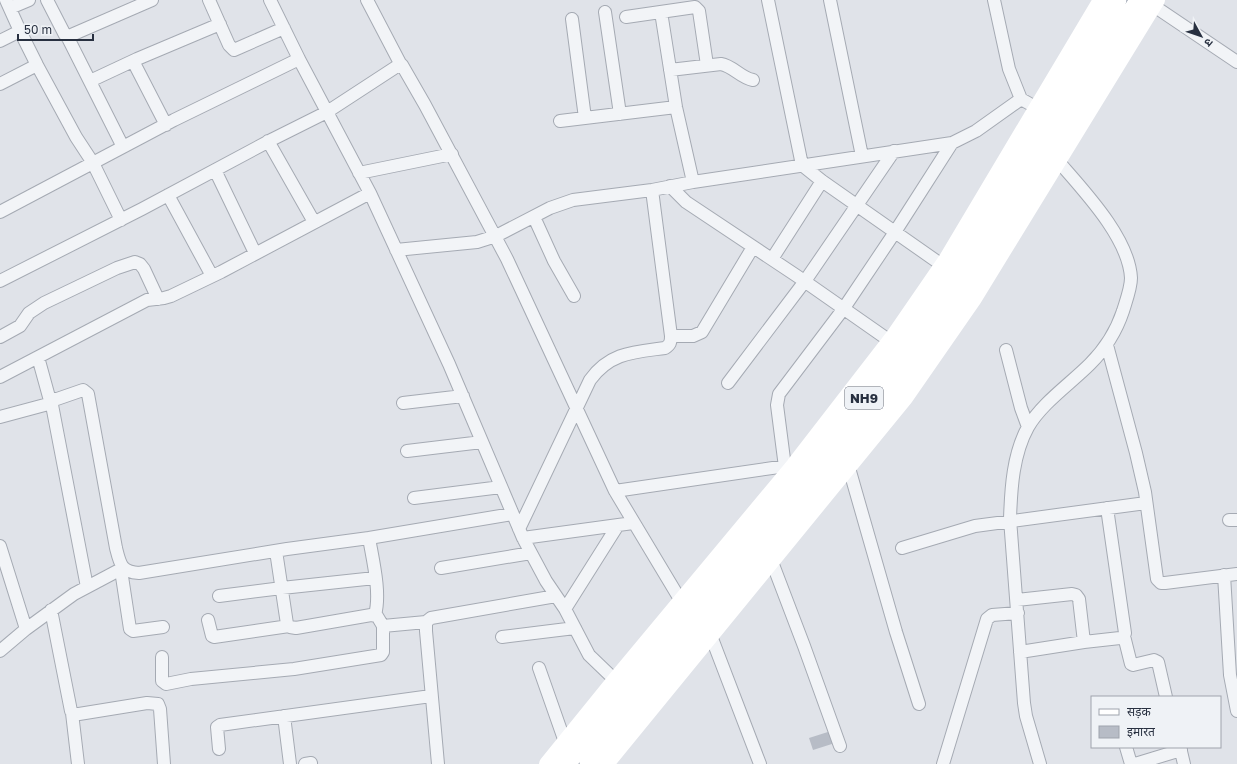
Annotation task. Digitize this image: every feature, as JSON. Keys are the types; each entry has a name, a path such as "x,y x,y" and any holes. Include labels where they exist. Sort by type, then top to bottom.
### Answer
{"highway":[{"name":"NH9","path":"566,764 848,419 907,341 970,248 1117,0"},
{"name":"NH9","path":"589,764 865,428 929,341 986,256 1149,2"}],"main road":[{"path":"547,764 681,601 890,341 942,265 989,189 1101,0"},
{"path":"606,764 905,398 977,294 1058,161 1149,2"}],"street":[{"path":"29,0 8,4 37,65 76,137 93,163 122,220"},
{"path":"47,0 65,35 68,36 123,147"},
{"path":"68,36 152,0"},
{"path":"209,0 229,44 234,50 284,28"},
{"path":"270,0 299,59 370,193 449,364 512,514 531,553 546,581 565,609 589,655 615,680"},
{"path":"367,0 401,65 404,66 496,236 530,305 615,491 681,601"},
{"path":"768,0 802,165 822,181 942,265"},
{"path":"830,0 862,156"},
{"path":"994,0 1009,69 1021,99 1036,108"},
{"path":"1149,2 1237,62"},
{"path":"626,17 691,7 697,8 699,11 707,66"},
{"path":"605,12 620,114"},
{"path":"661,12 676,107 694,182"},
{"path":"572,19 585,118"},
{"path":"90,81 220,24"},
{"path":"0,41 20,32"},
{"path":"0,212 123,147 299,59"},
{"path":"133,61 166,125"},
{"path":"670,70 724,64 744,78 753,80"},
{"path":"0,84 37,65"},
{"path":"0,281 122,220 268,141 327,112 401,65"},
{"path":"396,250 477,242 496,236 534,218 550,208 573,200 652,190 802,165 952,143 976,131 1021,99"},
{"path":"560,121 676,107"},
{"path":"268,141 314,222"},
{"path":"615,491 789,466 778,398 783,388 844,308 952,143"},
{"path":"728,383 805,281 894,151"},
{"path":"359,173 452,154"},
{"path":"1040,764 1025,710 1010,522 1011,495 1018,453 1028,427 1048,403 1090,364 1107,345 1118,325 1126,302 1131,279 1128,262 1116,235 1093,202 1058,161"},
{"path":"215,170 255,253"},
{"path":"772,259 822,181"},
{"path":"670,186 686,202 805,281 890,341"},
{"path":"521,533 576,408 590,380 599,369 624,354 665,348 669,346 671,336 652,190"},
{"path":"0,377 147,300 168,298 370,193"},
{"path":"168,195 212,276"},
{"path":"534,218 554,261 574,296"},
{"path":"671,336 692,336 702,332 753,247"},
{"path":"0,337 20,326 29,313 44,303 117,268 135,262 144,268 158,299"},
{"path":"1107,345 1136,453 1146,503 1158,581 1165,583 1237,574"},
{"path":"1006,350 1020,408 1028,427"},
{"path":"38,357 51,401 87,587"},
{"path":"0,417 84,390 88,394 116,548 122,569 130,629 133,631 163,627"},
{"path":"403,403 463,396"},
{"path":"407,451 482,442"},
{"path":"849,468 896,632 919,704"},
{"path":"414,498 501,487"},
{"path":"902,548 975,526 1146,503"},
{"path":"1107,508 1125,634 1124,636 1131,664 1133,665 1154,660 1158,662 1166,696"},
{"path":"122,569 131,573 140,573 276,551 370,538 512,514"},
{"path":"521,533 633,523"},
{"path":"565,609 618,525"},
{"path":"162,657 162,681 166,684 191,679 294,669 381,655 383,652 383,626 375,615 377,605 370,538"},
{"path":"0,546 26,629"},
{"path":"276,551 287,624 289,626"},
{"path":"440,568 531,553"},
{"path":"772,562 840,746"},
{"path":"0,651 50,610 74,594 122,569"},
{"path":"1224,575 1230,675 1237,711"},
{"path":"219,596 375,578"},
{"path":"1016,600 1072,594 1076,595 1079,599 1084,642"},
{"path":"383,626 426,622 431,618 556,596"},
{"path":"50,610 70,710 72,713 78,764"},
{"path":"943,764 987,620 992,615 1018,613"},
{"path":"208,620 212,636 214,637 289,626 291,628 296,628 375,615"},
{"path":"426,622 431,696 438,764"},
{"path":"502,637 575,628"},
{"path":"711,636 760,764"},
{"path":"1020,652 1120,638 1124,636"},
{"path":"539,668 564,742"},
{"path":"219,749 217,727 220,725 431,696"},
{"path":"72,713 79,714 147,702 158,704 160,709 164,764"},
{"path":"284,716 290,764"},
{"path":"1126,748 1131,764"},
{"path":"1135,764 1180,748 1184,764"}],"building":[{"path":"831,731 835,743 813,750 809,738"}]}
